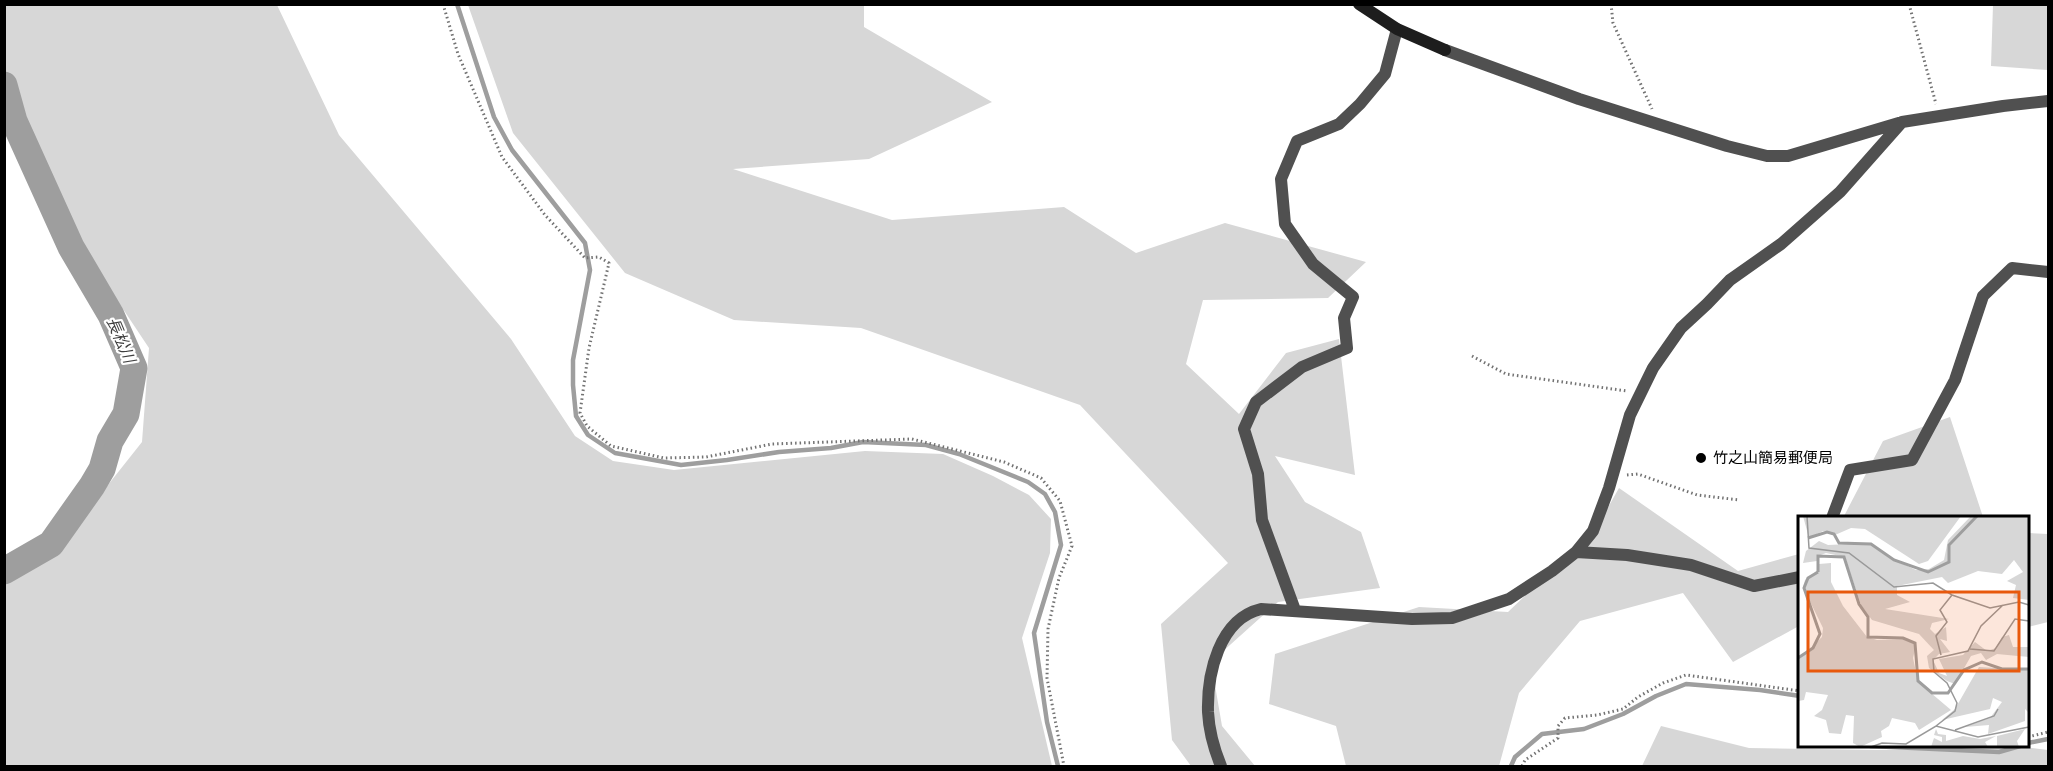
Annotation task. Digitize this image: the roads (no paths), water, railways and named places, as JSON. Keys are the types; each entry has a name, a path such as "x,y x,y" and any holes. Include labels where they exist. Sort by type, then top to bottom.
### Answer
{"street":[{"path":"1359,4 1397,29 1445,50 1556,91 1727,146 1767,156 1788,156 1902,123 2003,106 2049,101"},
{"path":"1296,610 1262,520 1258,474 1244,429 1256,402 1302,367 1347,348 1344,318 1353,297 1313,264 1285,224 1281,179 1297,141 1340,124 1385,74 1397,29"},
{"path":"1221,766 1214,749 1208,714 1209,687 1218,648 1231,628 1249,612 1261,609 1412,619 1452,618 1509,599 1552,571 1576,552 1593,531 1613,476 1630,415 1653,368 1681,328 1730,280 1780,244 1840,192 1902,123"},
{"path":"1833,516 1850,470 1912,460 1956,380 1983,296 2012,268 2049,272"},
{"path":"1576,552 1627,555 1691,565 1754,586 1798,577"}],"waterway":[{"path":"457,4 494,117 512,150 585,243 590,270 573,360 573,385 576,416 588,435 615,453 681,465 779,452 831,448 863,442 926,445 959,454 1028,482 1045,494 1055,512 1061,545 1034,633 1047,722 1058,766"},
{"name":"長松川","path":"4,85 14,121 71,247 111,315 134,368 126,414 110,441 102,469 92,486 51,544 4,571"},
{"path":"1511,766 1515,757 1542,734 1584,729 1623,714 1656,696 1686,684 1798,696"},
{"path":"2029,743 2048,739"},
{"path":"1892,747 1999,752 2016,747"}],"place":[{"name":"竹之山簡易郵便局","path":"1701,458"}]}
